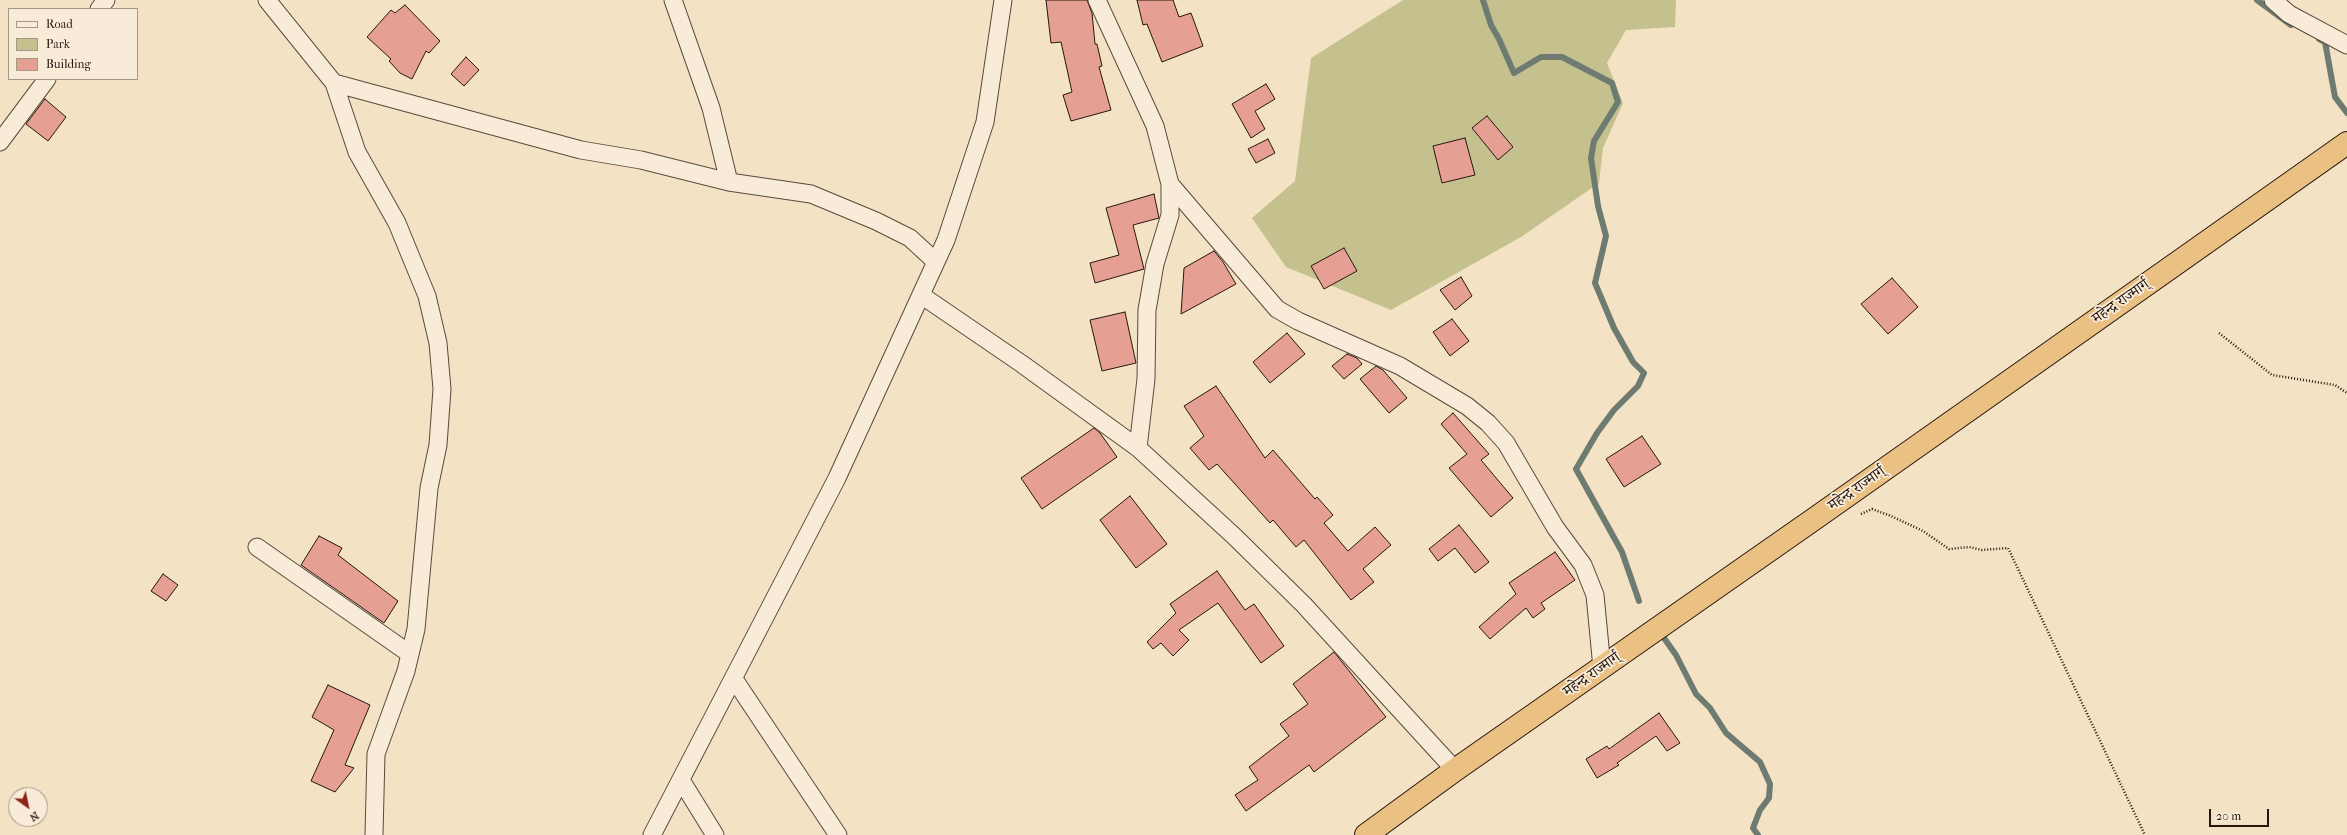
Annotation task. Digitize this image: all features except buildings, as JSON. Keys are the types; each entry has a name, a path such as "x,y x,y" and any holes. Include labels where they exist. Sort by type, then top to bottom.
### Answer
{"highway":[{"name":"महेन्द्र राज्मार्ग्","path":"1366,835 1455,770 1602,668 2347,142"}],"street":[{"path":"100,8 106,0"},
{"path":"267,0 334,83 357,152 397,223 427,296 438,344 442,389 438,445 429,488 416,629 410,654 376,754 374,835"},
{"path":"673,0 711,108 729,182"},
{"path":"652,835 837,478 946,240 961,199 985,122 1003,0"},
{"path":"1097,0 1155,126 1170,184 1170,215 1155,264 1147,310 1146,379 1138,448"},
{"path":"2273,0 2289,14 2347,45"},
{"path":"0,142 46,80"},
{"path":"334,83 581,150 641,160 729,182 811,194 876,221 910,238 935,262"},
{"path":"1170,184 1278,309 1298,321 1400,366 1467,406 1488,422 1506,443 1555,526 1583,565 1595,595 1602,668"},
{"path":"922,295 1022,364 1138,448 1230,532 1304,605 1455,770"},
{"path":"257,547 410,654"},
{"path":"734,679 838,835"},
{"path":"681,780 715,835"}],"path":[{"path":"2218,333 2272,375 2335,385 2347,393"},
{"path":"1858,515 1872,508 1923,531 1949,549 1969,547 1982,550 2008,548 2146,835"}],"green space":[{"path":"1403,0 1676,0 1675,27 1626,30 1607,63 1623,103 1603,148 1599,183 1521,237 1391,310 1286,267 1252,218 1295,181 1311,58"}],"waterway":[{"path":"1483,0 1491,25 1514,73 1541,57 1562,57 1612,83 1618,102 1594,141 1591,158 1598,206 1606,236 1595,283 1614,328 1633,362 1644,373 1638,386 1614,410 1597,433 1576,469 1622,552 1639,601"},
{"path":"2257,0 2291,25"},
{"path":"2319,39 2325,42 2335,97 2347,113"},
{"path":"1664,638 1676,655 1696,694 1710,708 1726,733 1760,762 1770,784 1769,798 1760,810 1753,828 1758,835"}]}
